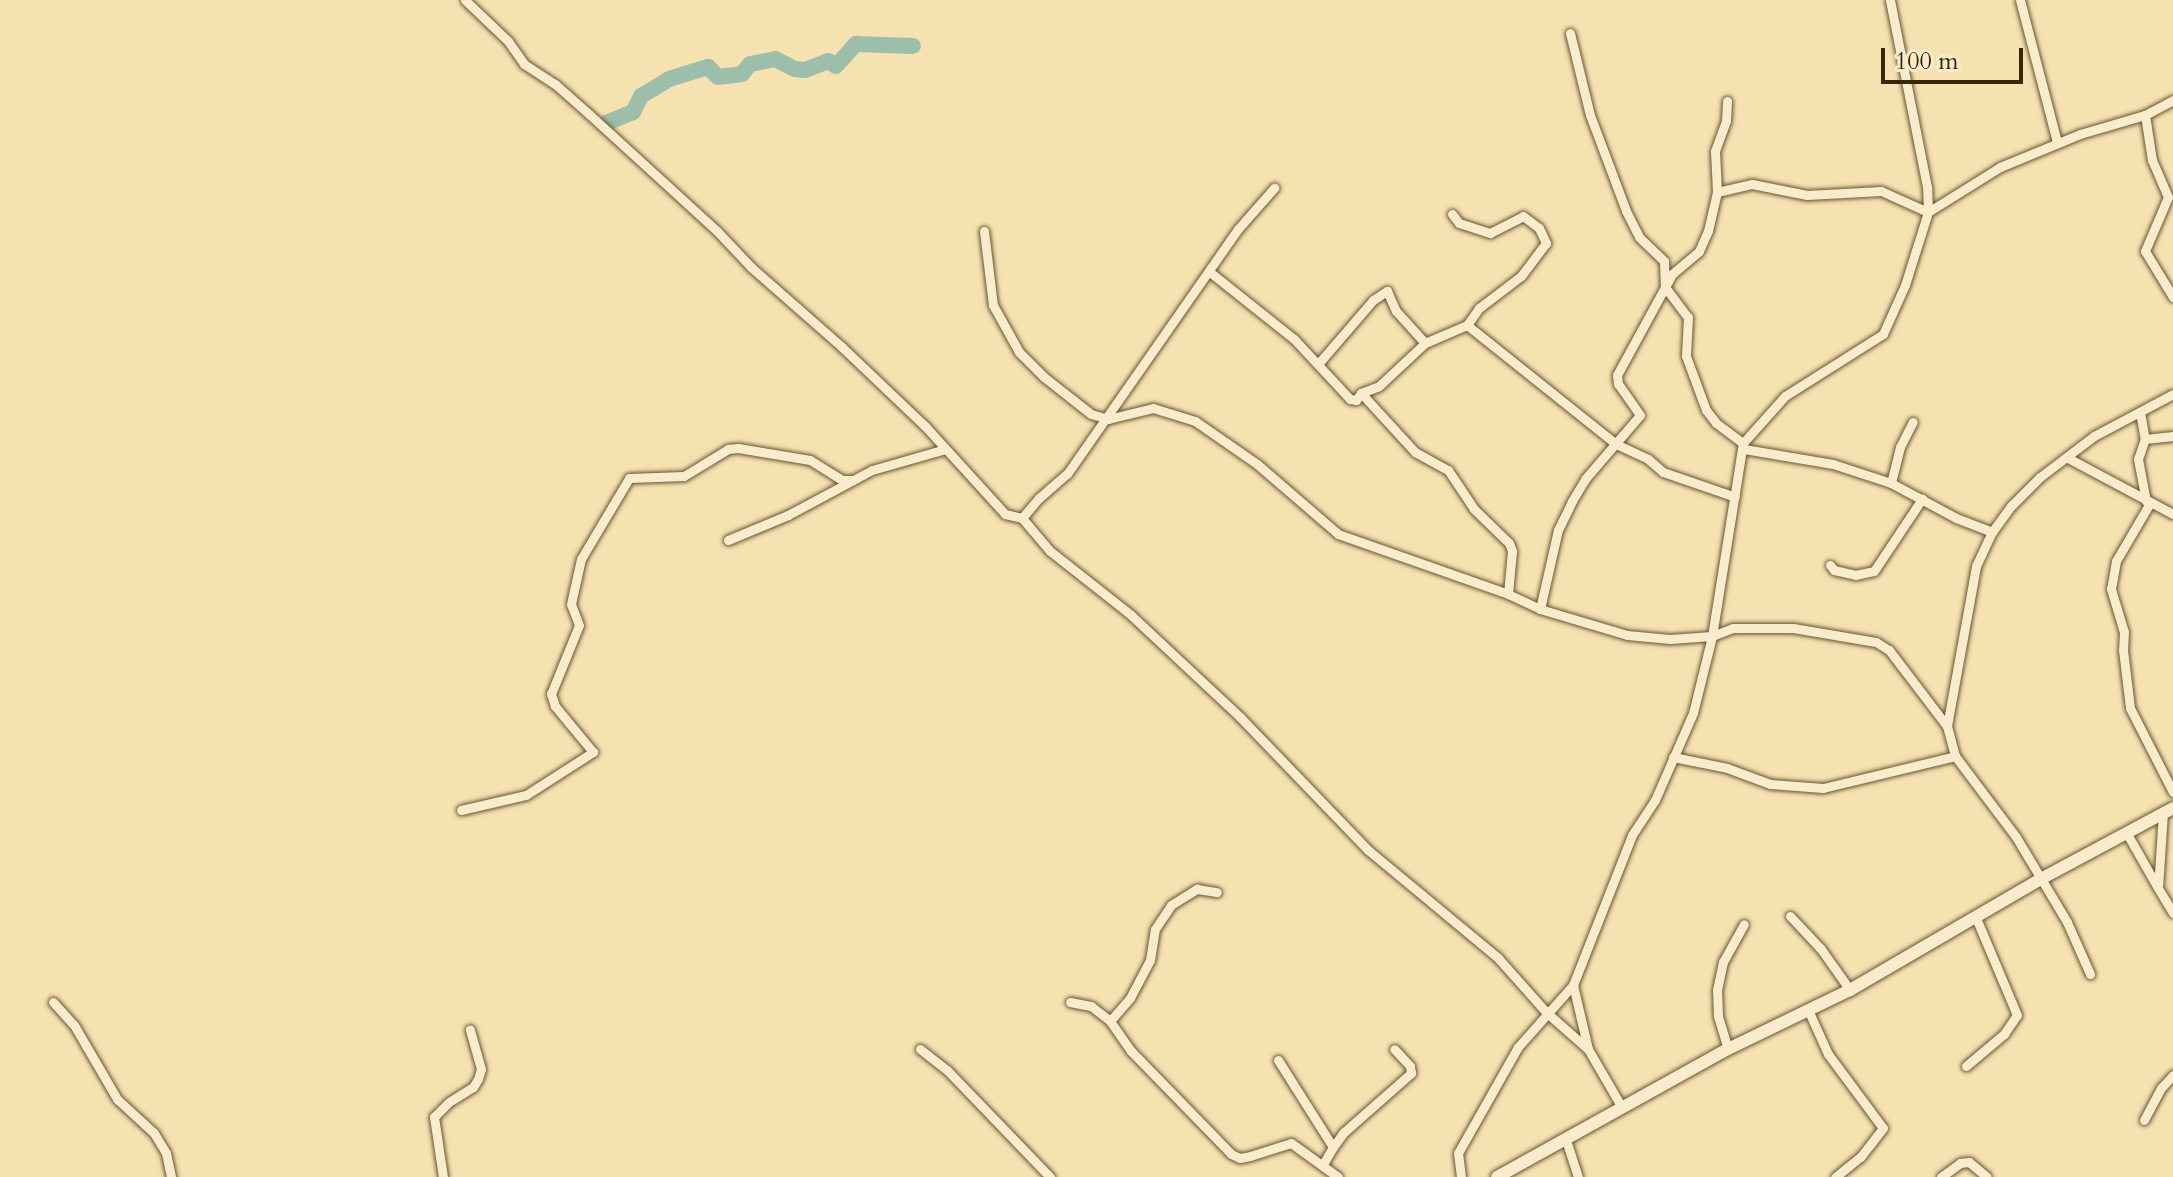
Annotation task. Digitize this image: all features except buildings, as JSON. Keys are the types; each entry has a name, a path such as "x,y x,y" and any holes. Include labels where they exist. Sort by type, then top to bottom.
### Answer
{"street":[{"path":"465,0 508,41 524,64 555,84 717,231 945,449 1005,514 1022,518 1050,551 1131,615 1241,718 1368,850 1498,958 1546,1012 1588,1049"},
{"path":"1461,1177 1458,1153 1518,1047 1573,985 1632,835 1655,800 1700,692 1743,446 1785,396 1883,334 1905,285 1928,212 1927,187 1890,0"},
{"path":"2020,0 2057,142"},
{"path":"1570,33 1590,115 1626,211 1639,237 1664,261 1665,287 1688,317 1686,356 1706,410 1716,423 1743,446 1833,464 1891,483 1992,532"},
{"path":"1928,212 2000,167 2057,142 2145,115 2173,100"},
{"path":"1540,609 1558,530 1585,479 1641,413 1629,403 1618,384 1618,369 1672,274 1699,251 1717,192 1715,151 1726,121 1727,101"},
{"path":"2145,115 2152,160 2168,197 2145,251 2173,297"},
{"path":"1717,192 1752,184 1807,195 1881,191 1928,212"},
{"path":"1022,518 1067,474 1211,273 1238,229 1274,188"},
{"path":"1211,273 1294,339 1350,399 1356,400 1361,393 1379,386 1425,343 1467,325 1479,308 1521,276 1546,243 1539,228 1523,216 1490,233 1459,223 1452,214"},
{"path":"984,231 993,305 1019,352 1091,414 1108,419 1153,408 1195,421 1257,464 1338,534 1508,594 1540,609 1627,635 1670,639 1712,636 1733,628 1793,628 1876,642 1889,650 1947,726 1955,756 2016,837 2039,880 2067,922 2090,974"},
{"path":"1318,364 1373,300 1387,291 1396,311 1425,343"},
{"path":"1467,325 1616,444 1648,459 1663,472 1735,497"},
{"path":"1361,393 1415,452 1448,470 1474,509 1509,543 1512,557 1508,594"},
{"path":"1947,726 1976,566 1992,532 2031,484 2094,436 2173,394"},
{"path":"2140,412 2145,439 2138,459 2148,502 2116,561 2111,589 2124,632 2123,650 2130,708 2173,792"},
{"path":"1891,483 1900,447 1913,422"},
{"path":"2145,439 2173,436"},
{"path":"461,810 526,795 593,752 555,706 551,694 579,625 571,604 581,559 629,478 684,476 728,449 738,448 810,460 842,480 853,480"},
{"path":"728,540 788,515 872,470 945,449"},
{"path":"2068,458 2173,514"},
{"path":"1830,565 1834,570 1855,575 1874,571 1922,499"},
{"path":"1673,757 1727,768 1770,784 1823,788 1955,756"},
{"path":"1497,1177 1728,1049 1850,990 2039,880 2168,810"},
{"path":"2158,888 2168,810"},
{"path":"2126,832 2173,913"},
{"path":"1110,1021 1130,998 1144,973 1150,960 1155,929 1171,905 1197,889 1217,892"},
{"path":"1790,916 1821,949 1850,990"},
{"path":"1966,1066 2004,1034 2017,1015 1976,918"},
{"path":"1728,1049 1718,1016 1717,990 1723,962 1744,924"},
{"path":"1573,985 1588,1049 1621,1106"},
{"path":"53,1002 74,1025 117,1099 154,1133 166,1153 171,1177"},
{"path":"1070,1002 1091,1006 1110,1021 1131,1051 1231,1154 1240,1158 1291,1143 1338,1177"},
{"path":"1809,1012 1828,1054 1883,1128 1860,1157 1835,1177"},
{"path":"443,1177 434,1117 449,1102 473,1087 478,1079 481,1069 470,1030"},
{"path":"920,1049 947,1070 1050,1177"},
{"path":"1323,1164 1343,1133 1411,1073 1410,1066 1394,1049"},
{"path":"1278,1060 1333,1147"},
{"path":"2144,1120 2161,1088 2173,1075"},
{"path":"1566,1140 1578,1177"},
{"path":"1941,1177 1960,1163 1969,1162 1987,1177"}],"waterway":[{"path":"606,123 633,112 641,96 669,79 708,67 718,77 742,74 750,64 775,59 795,69 805,70 828,61 836,66 856,44 913,46"}]}
